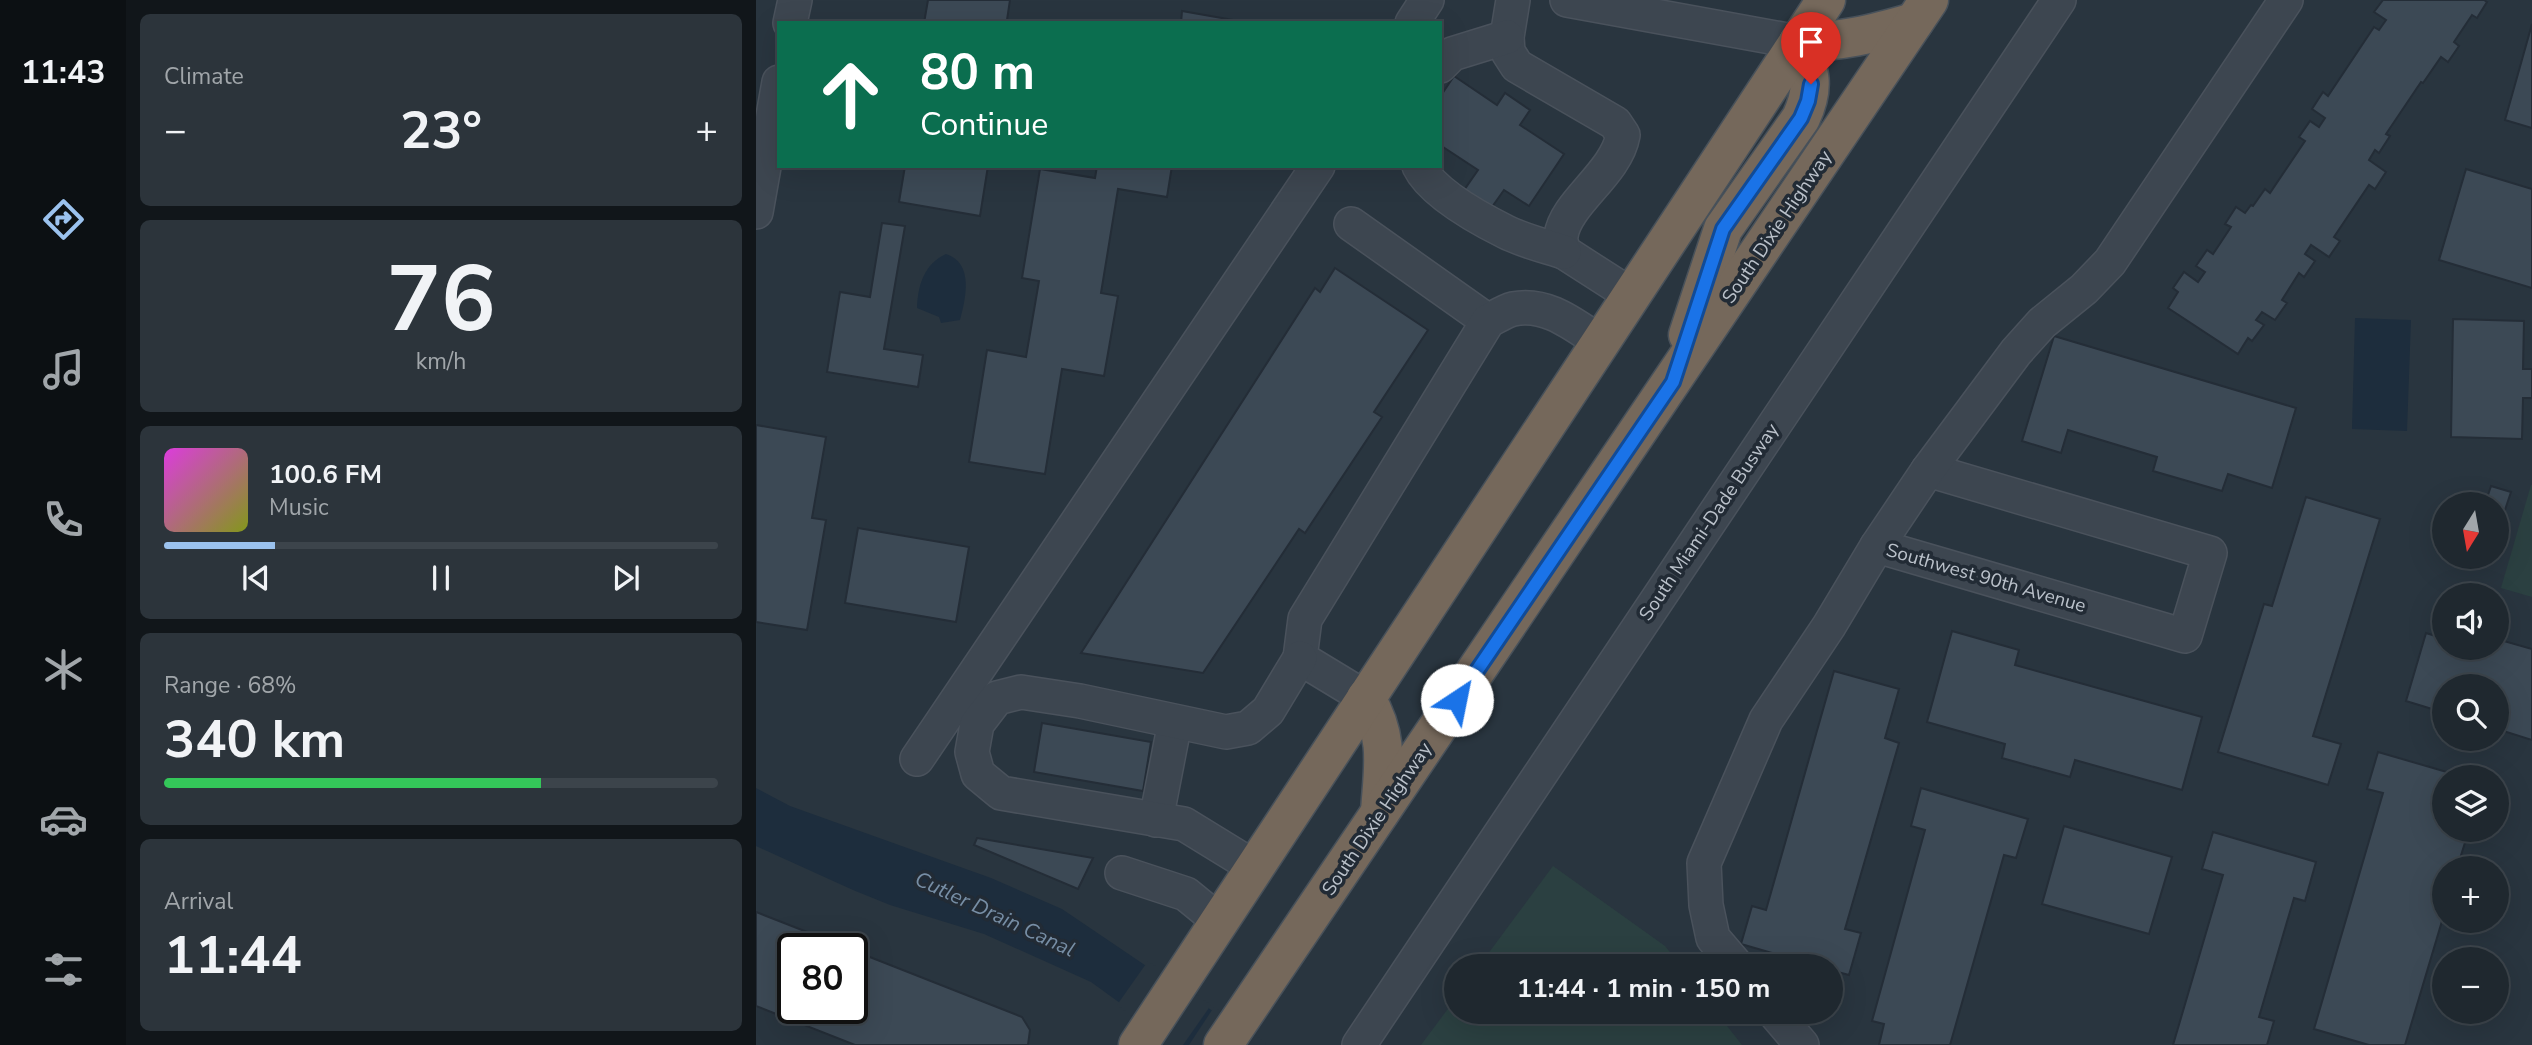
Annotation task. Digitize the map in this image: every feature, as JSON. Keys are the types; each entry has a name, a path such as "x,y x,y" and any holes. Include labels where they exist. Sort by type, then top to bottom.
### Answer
{"highway":[{"path":"1139,1044 1826,0"},
{"path":"1797,42 1834,42 1868,36 1922,11"},
{"name":"South Dixie Highway","path":"1223,1045 1922,11"},
{"path":"1673,382 1723,229 1801,118 1808,101 1811,84 1809,68 1797,42"},
{"path":"1366,698 1378,719 1384,748 1380,814"}],"street":[{"path":"790,21 794,0"},
{"path":"1413,21 1427,0"},
{"path":"1513,0 1507,52 1517,66 1615,122 1623,135 1620,150 1569,217 1560,237 1564,252"},
{"path":"1567,0 1712,12 1797,42"},
{"name":"South Miami-Dade Busway","path":"1359,1045 2059,0"},
{"path":"1877,546 1928,470 2016,352 2042,323 2084,289 2110,262 2286,0"},
{"path":"1442,63 1452,54 1507,37"},
{"path":"756,212 777,93"},
{"path":"917,759 1317,168"},
{"path":"1420,168 1454,202 1507,233 1564,252 1631,295"},
{"path":"1351,224 1488,321"},
{"path":"1254,867 1184,824 1000,793 978,774 972,752 976,724 997,698 1021,692 1080,701 1226,732 1248,727 1268,711 1300,658 1305,619 1488,321 1511,309 1530,308 1560,315 1600,342"},
{"name":"Southwest 90th Avenue","path":"1727,954 1713,938 1703,881 1706,857 1766,720 1829,626 1877,546 2185,636 2210,553 1928,470"},
{"path":"1300,658 1366,698"},
{"path":"974,674 997,698"},
{"path":"1156,820 1175,722"},
{"path":"1122,873 1186,894 1219,921"},
{"path":"1784,1024 1802,1045"}],"green space":[{"path":"2532,485 2532,597 2509,590 2509,583 2502,583 2507,569 2510,569 2510,557"},
{"path":"1553,866 1665,946 1671,954 1488,954"},
{"path":"1444,1014 1444,1024 1725,1024 1742,1045 1421,1045"}],"water":[{"path":"946,254 961,265 966,292 960,320 941,323 939,317 917,308 919,291 927,269"},
{"path":"2355,318 2411,320 2407,431 2352,429"},
{"name":"Cutler Drain Canal","path":"756,788 790,806 991,878 1062,909 1263,1045 1178,1045 1091,982 984,934 890,905 853,890 756,846"}],"pier":[{"path":"1148,961 1211,1005 1183,1045 1172,1045 1117,1005"},
{"path":"1214,1007 1265,1042 1266,1045 1189,1045"}],"building":[{"path":"928,0 1010,0 1007,20 1013,21 924,21"},
{"path":"2383,0 2487,2 2477,18 2472,15 2454,42 2459,46 2448,62 2441,57 2386,134 2390,136 2379,153 2375,150 2369,160 2386,172 2375,189 2369,185 2334,237 2340,241 2329,257 2311,245 2305,254 2315,261 2304,277 2299,273 2282,300 2287,303 2275,320 2262,312 2256,320 2264,325 2252,341 2248,338 2238,354 2168,308 2178,292 2173,288 2184,272 2198,282 2205,272 2196,266 2207,250 2213,254 2231,227 2225,224 2236,207 2245,213 2265,189 2270,193 2305,141 2299,137 2310,121 2319,127 2325,118 2312,109 2323,92 2328,96 2374,27 2379,30 2386,20 2374,12"},
{"path":"1182,11 1239,21 1181,21"},
{"path":"2532,24 2532,128 2505,120"},
{"path":"1454,76 1497,105 1505,93 1530,110 1520,125 1564,154 1529,206 1504,190 1487,214 1460,196 1478,170 1442,146 1442,94"},
{"path":"905,168 988,168 980,216 899,202"},
{"path":"1097,168 1172,168 1167,197 1118,189 1101,293 1118,296 1104,376 1062,369 1045,474 969,462 987,350 1026,357 1039,281 1022,278 1040,169 1095,178"},
{"path":"2466,169 2532,189 2532,288 2439,260"},
{"path":"882,223 905,226 884,349 923,355 918,387 827,372 840,292 870,297"},
{"path":"1335,268 1428,330 1374,412 1382,417 1305,533 1299,529 1203,673 1081,653 1315,288 1320,292"},
{"path":"2453,319 2524,321 2523,369 2532,369 2532,398 2523,398 2522,439 2451,437"},
{"path":"2054,336 2296,408 2272,488 2228,474 2222,491 2153,471 2157,457 2068,430 2061,453 2022,441"},
{"path":"756,425 826,437 812,518 826,520 807,630 756,622"},
{"path":"2491,486 2511,492 2510,495 2510,492 2489,492"},
{"path":"2306,497 2380,519 2313,736 2341,744 2328,785 2218,752 2264,604 2272,606"},
{"path":"858,528 969,547 956,622 845,603"},
{"path":"1952,631 2019,650 2015,665 2202,717 2182,790 2075,760 2070,777 2002,758 2005,744 1927,722"},
{"path":"2426,633 2432,635 2432,660 2509,660 2509,642 2532,649 2532,740 2509,733 2509,674 2432,674 2432,709 2406,701"},
{"path":"1834,671 1899,689 1885,738 1899,743 1845,929 1861,933 1849,975 1843,973 1843,954 1776,954 1741,944 1752,906 1766,910"},
{"path":"1042,723 1151,742 1143,791 1034,772"},
{"path":"2378,752 2432,768 2432,842 2465,842 2461,856 2432,856 2432,933 2438,933 2432,947 2405,1045 2369,1045 2314,1029 2383,793 2367,789"},
{"path":"1921,788 2028,819 2016,858 2004,855 1950,1045 1879,1045 1884,1024 1872,1021 1925,830 1911,826"},
{"path":"2064,826 2172,857 2149,934 2042,904"},
{"path":"2213,832 2316,862 2305,901 2294,898 2259,1017 2274,1021 2267,1045 2173,1045 2223,875 2202,869"},
{"path":"977,838 1093,858 1078,889 974,845"},
{"path":"756,912 810,933 777,933 777,1014 756,1006"},
{"path":"868,956 1022,1017 1030,1030 1028,1045 855,1045 802,1024 868,1024"}],"route":[{"path":"1457,700 1673,382 1723,229 1801,118 1811,84"}]}
